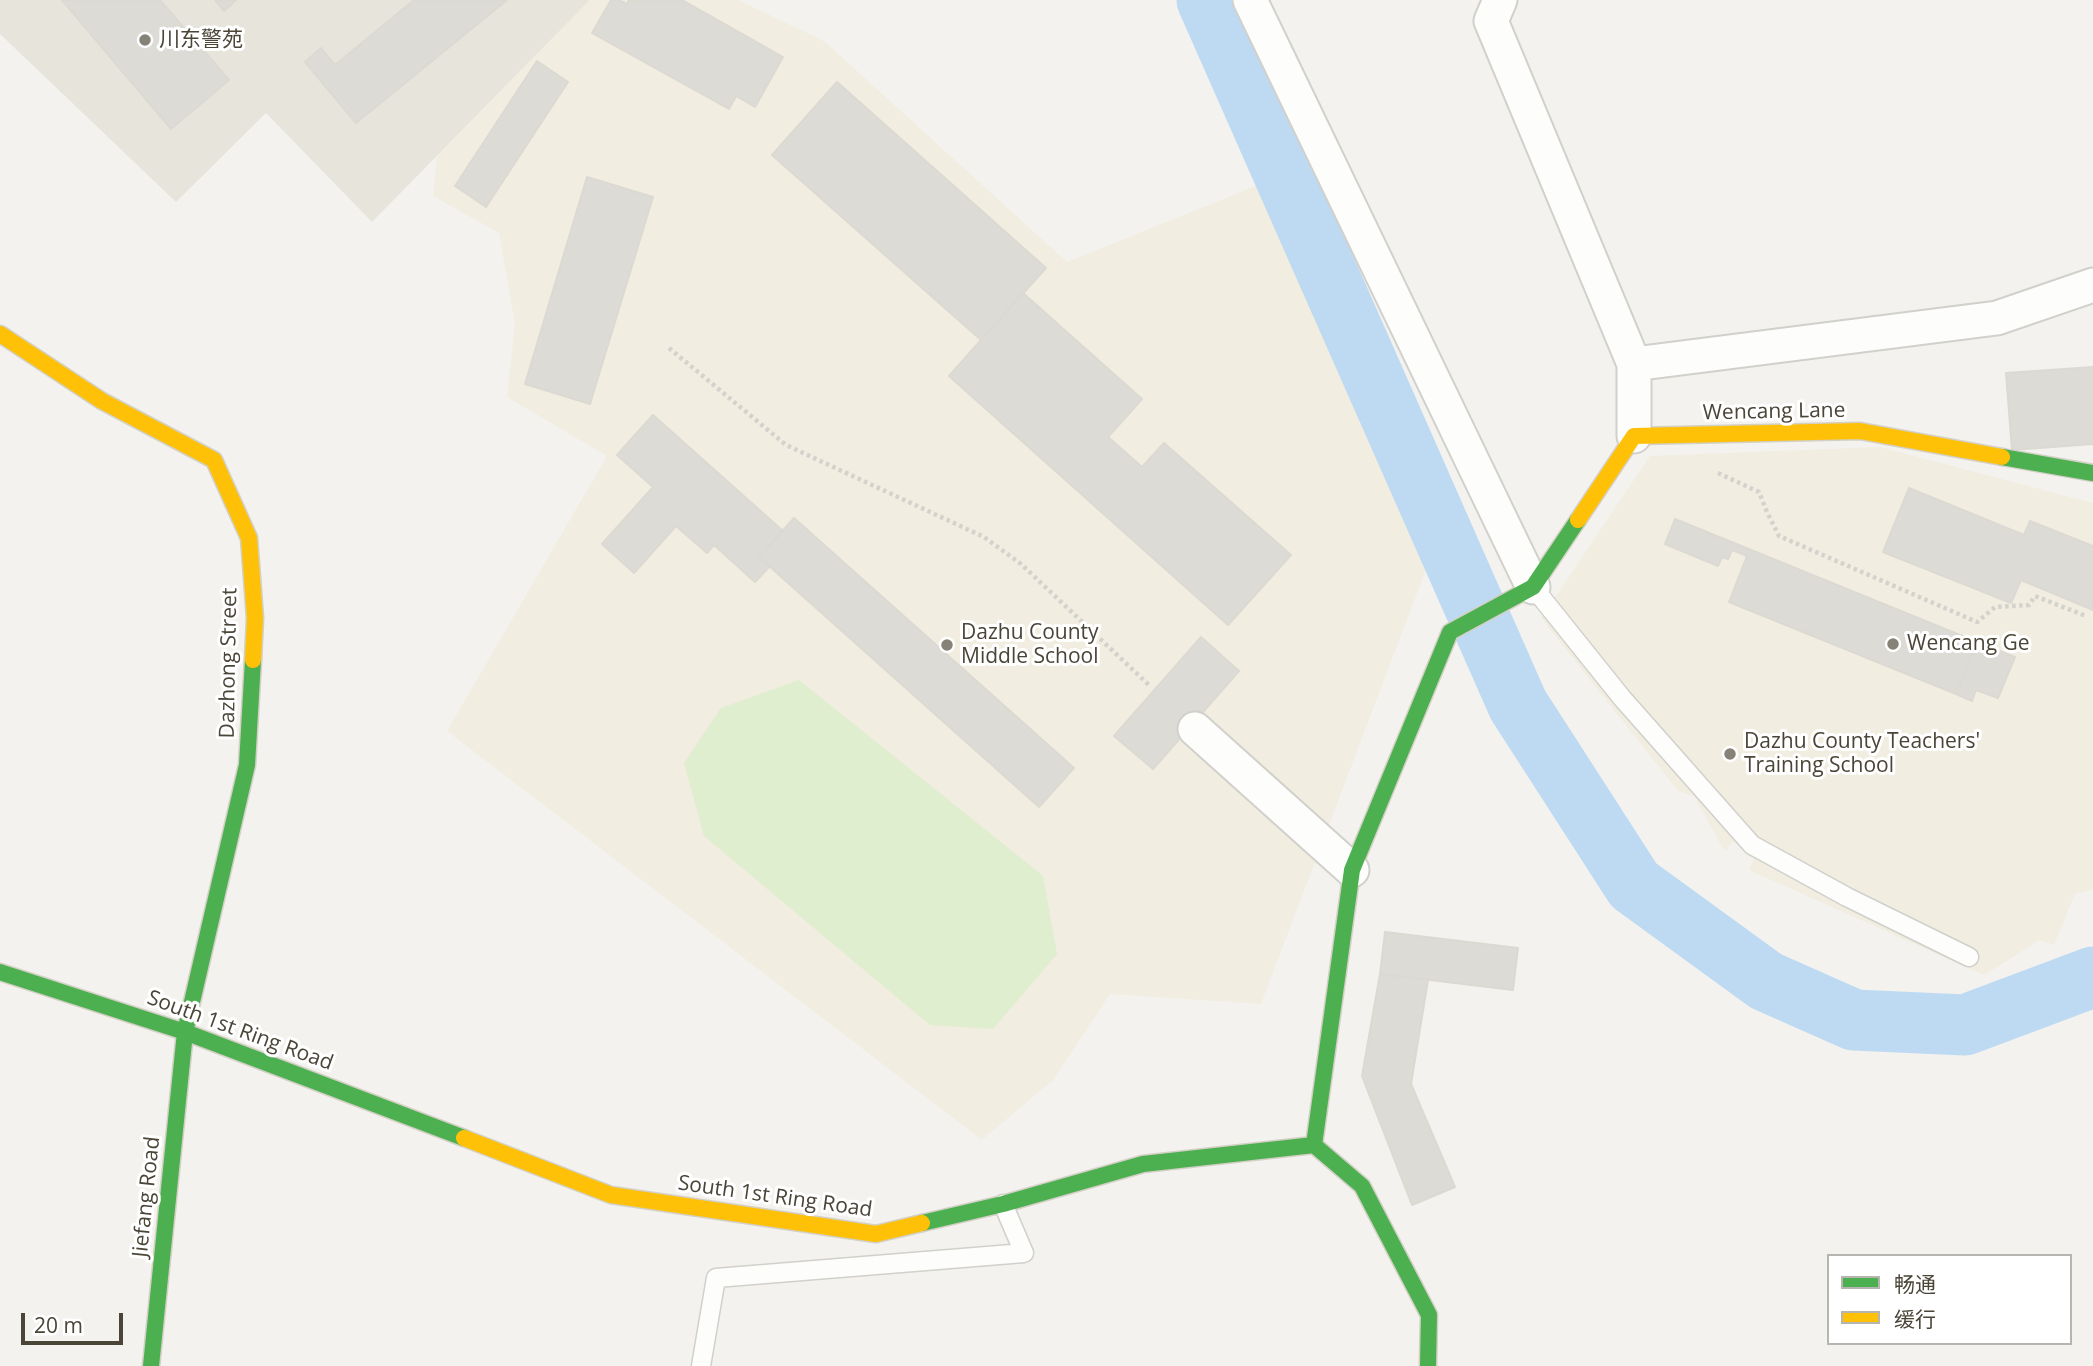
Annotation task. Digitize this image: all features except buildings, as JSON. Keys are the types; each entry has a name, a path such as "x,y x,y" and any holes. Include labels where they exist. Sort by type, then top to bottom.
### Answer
{"street":[{"path":"1250,0 1533,587"},
{"path":"1428,1366 1429,1315 1362,1186 1314,1145 1352,870 1450,632 1533,587 1634,436 1634,364 1491,21 1500,0"},
{"path":"1634,364 1997,318 2093,285"},
{"name":"Dazhong Street","path":"0,334 103,401 214,460 249,538 255,618 247,765 185,1032"},
{"name":"Wencang Lane","path":"1634,436 1860,431 2087,470"},
{"path":"1195,729 1352,870"},
{"name":"South 1st Ring Road","path":"0,972 185,1032 611,1195 876,1234 1003,1204 1143,1164 1314,1145"},
{"name":"Jiefang Road","path":"151,1366 185,1032"}],"lane":[{"path":"1533,587 1622,698 1752,845 1847,897 1969,957"},
{"path":"701,1366 716,1278 1024,1252 1003,1204"}],"path":[{"path":"669,348 786,445 984,537 1021,564 1150,686"},
{"path":"1716,472 1759,492 1779,536 1977,622 1995,607 2029,605 2035,596 2086,616"}],"shaded area":[{"name":"川东警苑","path":"0,0 590,0 372,222 266,113 176,202 0,34"},
{"name":"Dazhu County Middle School","path":"590,0 738,0 824,41 1067,262 1268,181 1430,559 1261,1004 1110,994 1053,1080 982,1140 447,731 607,456 507,397 515,324 499,233 433,196 437,156"},
{"name":"Wencang Ge","path":"1880,447 2093,503 2093,889 2075,894 2054,945 2040,940 1984,975 1749,870 1754,859 1746,855 1746,849 1732,841 1726,851 1722,847 1694,796 1678,791 1541,618 1650,456"}],"green space":[{"path":"799,680 1043,876 1057,954 993,1029 930,1025 704,836 684,763 721,708"}],"waterway":[{"path":"1207,0 1518,705 1634,885 1766,981 1854,1020 1965,1025 2093,977"}],"traffic: fast":[{"path":"2002,457 2093,473"},
{"path":"1314,1145 1352,870 1450,632 1533,587 1578,520"},
{"path":"151,1366 185,1032 247,765 253,660"},
{"path":"0,972 185,1032 464,1138"},
{"path":"922,1223 1003,1204 1143,1164 1314,1145 1362,1186 1429,1315 1428,1366"}],"traffic: slow":[{"path":"0,334 102,401 214,460 249,538 255,618 253,660"},
{"path":"1578,520 1634,436 1860,431 2002,457"},
{"path":"464,1138 611,1195 876,1234 922,1223"}],"place":[{"name":"川东警苑","path":"145,40"},
{"name":"Wencang Ge","path":"1893,644"},
{"name":"Dazhu County Middle School","path":"947,645"},
{"name":"Dazhu County Teachers' Training School","path":"1730,754"}]}
